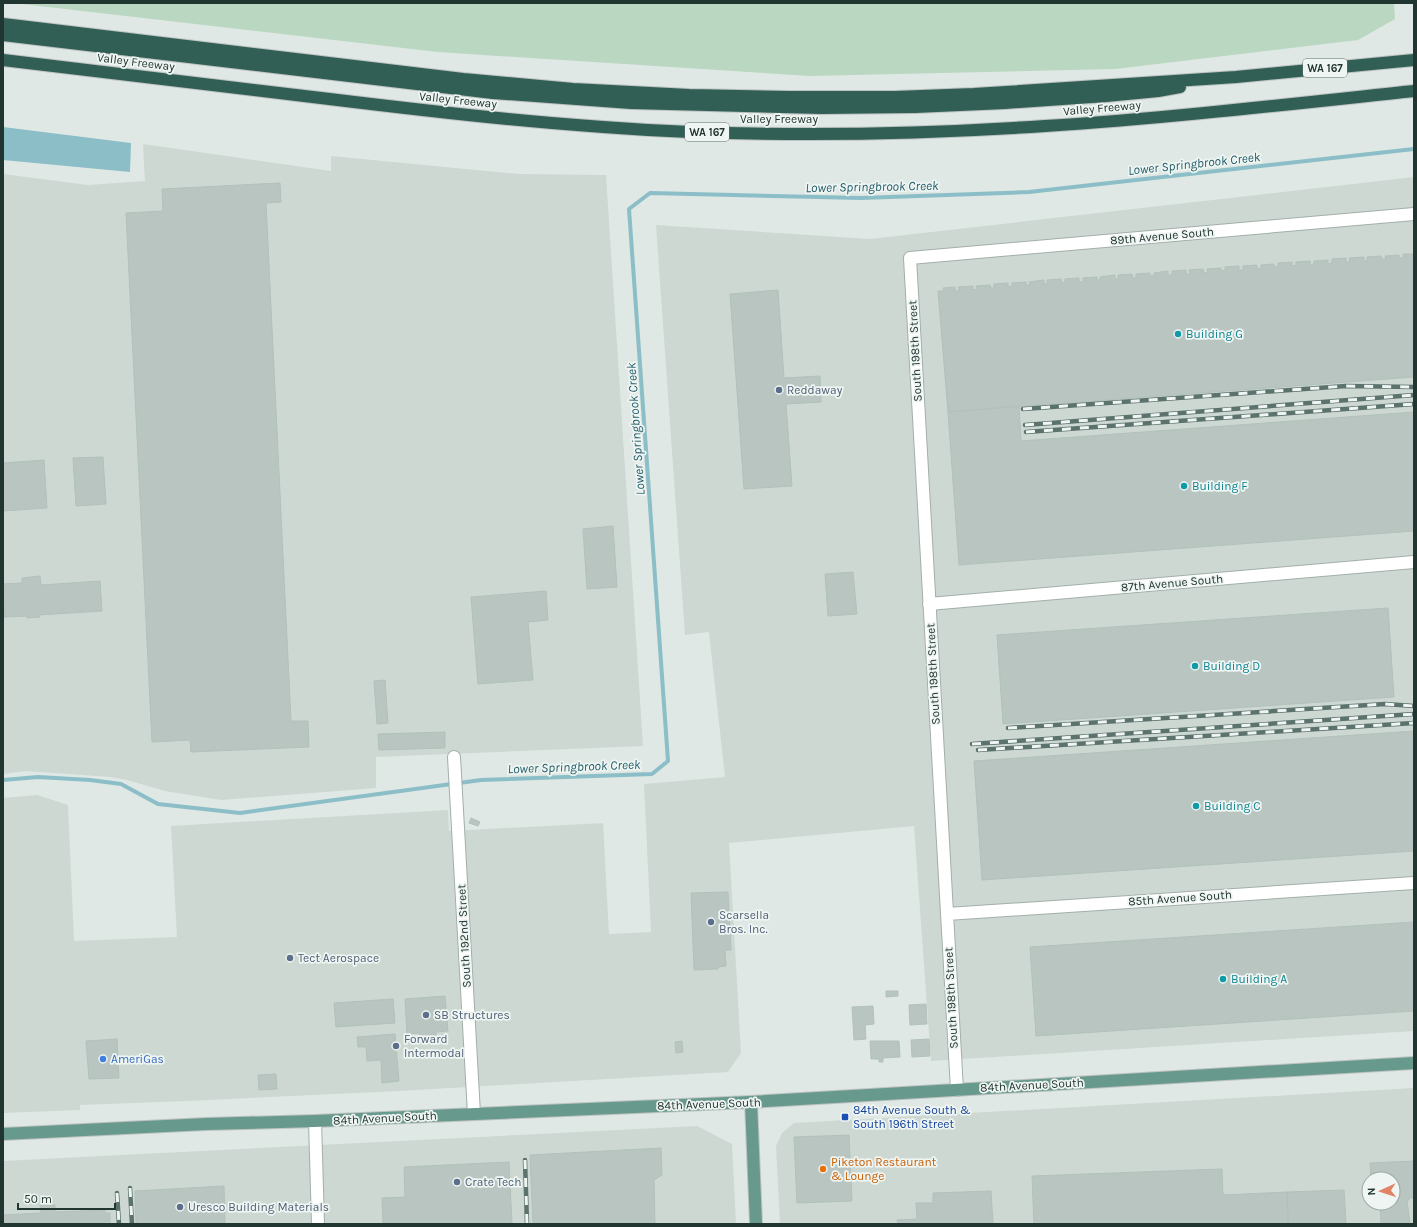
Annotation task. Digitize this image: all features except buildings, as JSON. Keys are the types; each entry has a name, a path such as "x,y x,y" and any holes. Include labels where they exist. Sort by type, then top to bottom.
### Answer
{"highway":[{"name":"Valley Freeway","path":"3,24 463,79 573,89 689,95 895,97 990,93 1236,77 1414,60"},
{"path":"3,35 493,93 563,99 671,105 821,108 960,105 1106,96 1158,91 1236,77"},
{"name":"Valley Freeway","path":"3,60 408,109 521,121 608,128 769,134 925,133 1047,126 1190,114 1414,91"}],"main road":[{"name":"84th Avenue South","path":"3,1134 206,1124 315,1121 751,1102 1414,1063"},
{"path":"751,1102 756,1224"}],"street":[{"name":"89th Avenue South","path":"910,258 1414,214"},
{"name":"South 198th Street","path":"910,258 957,1090"},
{"name":"87th Avenue South","path":"929,604 1414,562"},
{"name":"South 192nd Street","path":"454,757 474,1114"},
{"name":"85th Avenue South","path":"947,914 1414,883"},
{"path":"315,1121 318,1224"}],"shaded area":[{"path":"143,144 331,171 331,156 519,174 606,175 643,746 376,757 376,788 221,800 165,791 111,777 26,771 3,774 3,174 88,185 145,181"},
{"path":"1414,177 1414,1031 931,1061 914,826 729,843 741,1053 728,1072 399,1091 80,1105 80,1110 3,1113 3,798 37,795 68,805 74,941 177,937 171,826 448,810 449,831 603,823 609,934 651,932 644,784 725,777 709,632 685,635 656,225 870,239"},
{"path":"1414,1088 1414,1224 780,1224 776,1146 782,1133 794,1123"},
{"path":"697,1126 732,1144 736,1224 3,1224 3,1161"}],"green space":[{"path":"13,3 1394,3 1395,19 1358,40 1115,69 810,76 438,52"}],"water":[{"path":"3,127 131,143 130,172 3,160"}],"waterway":[{"name":"Lower Springbrook Creek","path":"3,780 38,777 90,780 121,784 158,804 240,813 481,780 652,774 668,761 629,209 650,193 861,198 1029,192 1414,149"}],"railway":[{"path":"1023,409 1346,386 1414,387"},
{"path":"1025,425 1414,395"},
{"path":"1026,432 1414,404"},
{"path":"1008,728 1385,704 1414,706"},
{"path":"972,744 1414,714"},
{"path":"978,750 1414,723"},
{"path":"525,1160 527,1224"},
{"path":"130,1188 132,1224"},
{"path":"117,1193 119,1224"}],"place":[{"name":"Building G","path":"1178,334"},
{"name":"Reddaway","path":"779,390"},
{"name":"Building F","path":"1184,486"},
{"name":"Building D","path":"1195,666"},
{"name":"Building C","path":"1196,806"},
{"name":"Scarsella Bros. Inc.","path":"711,922"},
{"name":"Tect Aerospace","path":"290,958"},
{"name":"Building A","path":"1223,979"},
{"name":"SB Structures","path":"426,1015"},
{"name":"Forward Intermodal","path":"396,1046"},
{"name":"AmeriGas","path":"103,1059"},
{"name":"84th Avenue South & South 196th Street","path":"845,1117"},
{"name":"Piketon Restaurant & Lounge","path":"823,1169"},
{"name":"Crate Tech","path":"457,1182"},
{"name":"Uresco Building Materials","path":"180,1207"}]}
